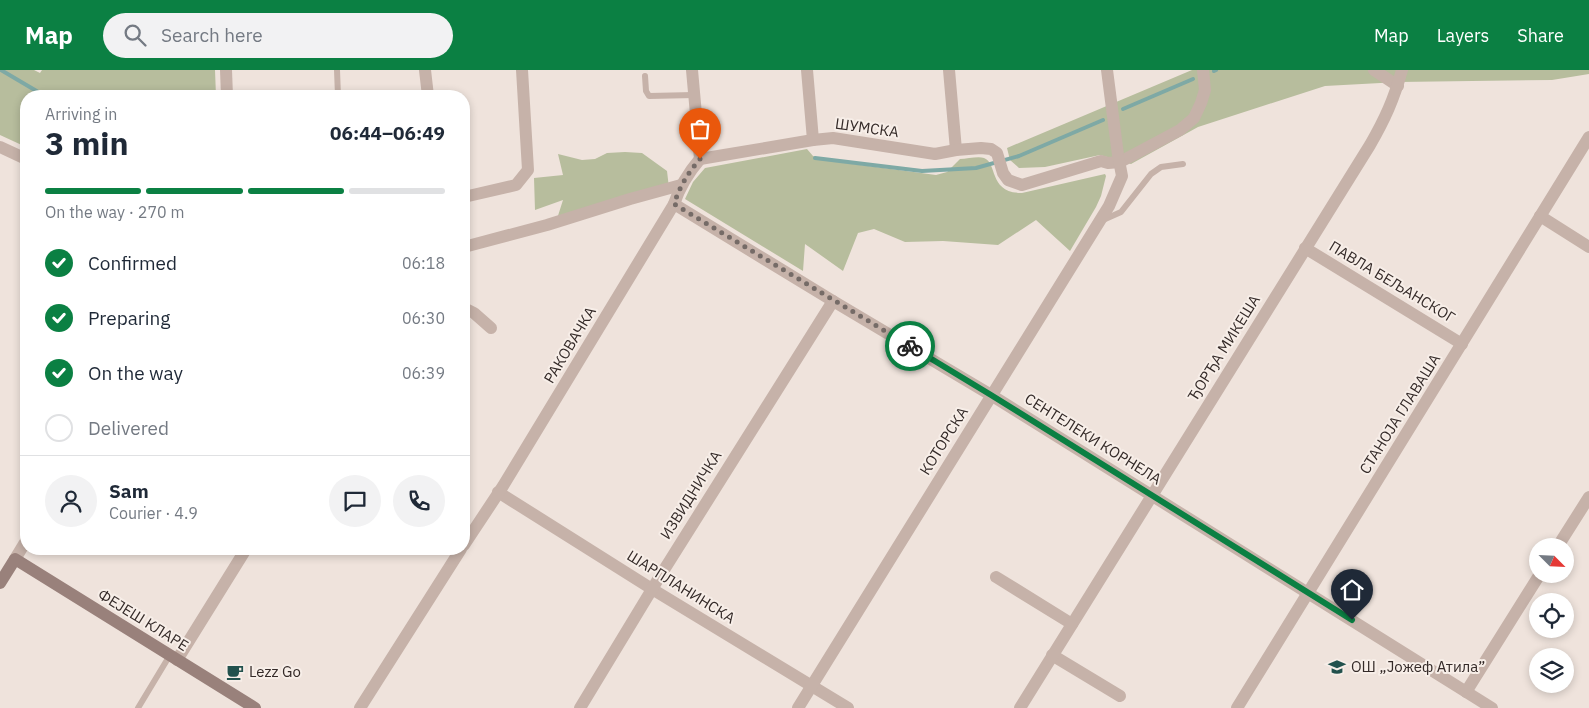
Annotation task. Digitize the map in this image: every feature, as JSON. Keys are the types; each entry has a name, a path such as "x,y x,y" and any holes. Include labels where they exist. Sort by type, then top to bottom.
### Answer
{"street":[{"path":"226,70 227,90"},
{"path":"425,70 427,90"},
{"path":"470,196 516,185 528,170 522,70"},
{"path":"692,70 700,159"},
{"path":"807,70 813,140"},
{"path":"949,70 956,150"},
{"name":"КОТОРСКА","path":"798,708 1109,206 1122,176 1108,70"},
{"path":"1120,162 1199,120 1205,90 1203,70"},
{"path":"1374,70 1398,86"},
{"name":"ЂОРЂА МИКЕША","path":"1020,708 1386,116 1402,70"},
{"name":"СТАНОЈА ГЛАВАША","path":"1237,708 1589,137"},
{"name":"ШУМСКА","path":"700,159 833,138 935,154 956,150 991,149 997,153 1008,180 1022,185 1101,161 1108,163 1120,162"},
{"path":"0,147 20,156"},
{"name":"РАКОВАЧКА","path":"470,536 508,477 674,204 681,185 690,170 700,159"},
{"path":"470,246 681,185"},
{"name":"СЕНТЕЛЕКИ КОРНЕЛА","path":"674,204 991,395 1492,708"},
{"path":"1540,216 1589,247"},
{"name":"ПАВЛА БЕЉАНСКОГ","path":"1305,248 1462,344"},
{"name":"ИЗВИДНИЧКА","path":"580,708 652,589 833,301"},
{"path":"470,311 490,328"},
{"name":"ШАРПЛАНИНСКА","path":"498,492 652,589 848,708"},
{"path":"1563,538 1589,497"},
{"path":"0,582 20,551"},
{"path":"174,658 242,555"},
{"path":"360,708 457,555"},
{"name":"ФЕЈЕШ КЛАРЕ","path":"15,559 255,708"},
{"path":"996,577 1072,624"},
{"path":"1466,692 1534,583"},
{"path":"1052,655 1120,696"}],"lane":[{"path":"337,70 338,90"},
{"path":"644,76 646,91 649,96 694,95"},
{"path":"1100,221 1121,212 1151,174 1161,167 1183,164"},
{"path":"138,708 174,658"}],"green space":[{"path":"0,70 34,70 40,73 42,70 215,70 216,90 20,90 20,144 0,135"},
{"path":"1192,70 1589,70 1589,74 1552,80 1399,82 1325,86 1198,127 1131,164 1100,155 1045,167 1019,168 1010,160 1007,148"},
{"path":"807,149 813,156 823,160 936,175 947,172 960,159 982,157 988,161 999,183 1004,188 1011,192 1022,193 1105,174 1106,176 1096,207 1070,251 1036,220 998,245 943,241 905,242 874,229 858,233 843,271 805,244 803,271 685,199 693,182 705,168"},
{"path":"607,153 642,153 667,171 669,188 556,222 563,200 535,210 534,178 563,175 558,154 582,160 595,159"}],"waterway":[{"path":"1,70 35,90"},
{"path":"1123,109 1193,79"},
{"path":"815,158 922,171 976,168 1019,156 1103,120"}],"way so far":[{"path":"700,159 690,170 681,185 674,204 910,346"}],"place":[{"name":"ОШ „Јожеф Атила”","path":"1337,667"},
{"name":"Lezz Go","path":"235,672"}],"route":[{"path":"910,346 1352,620"}]}
